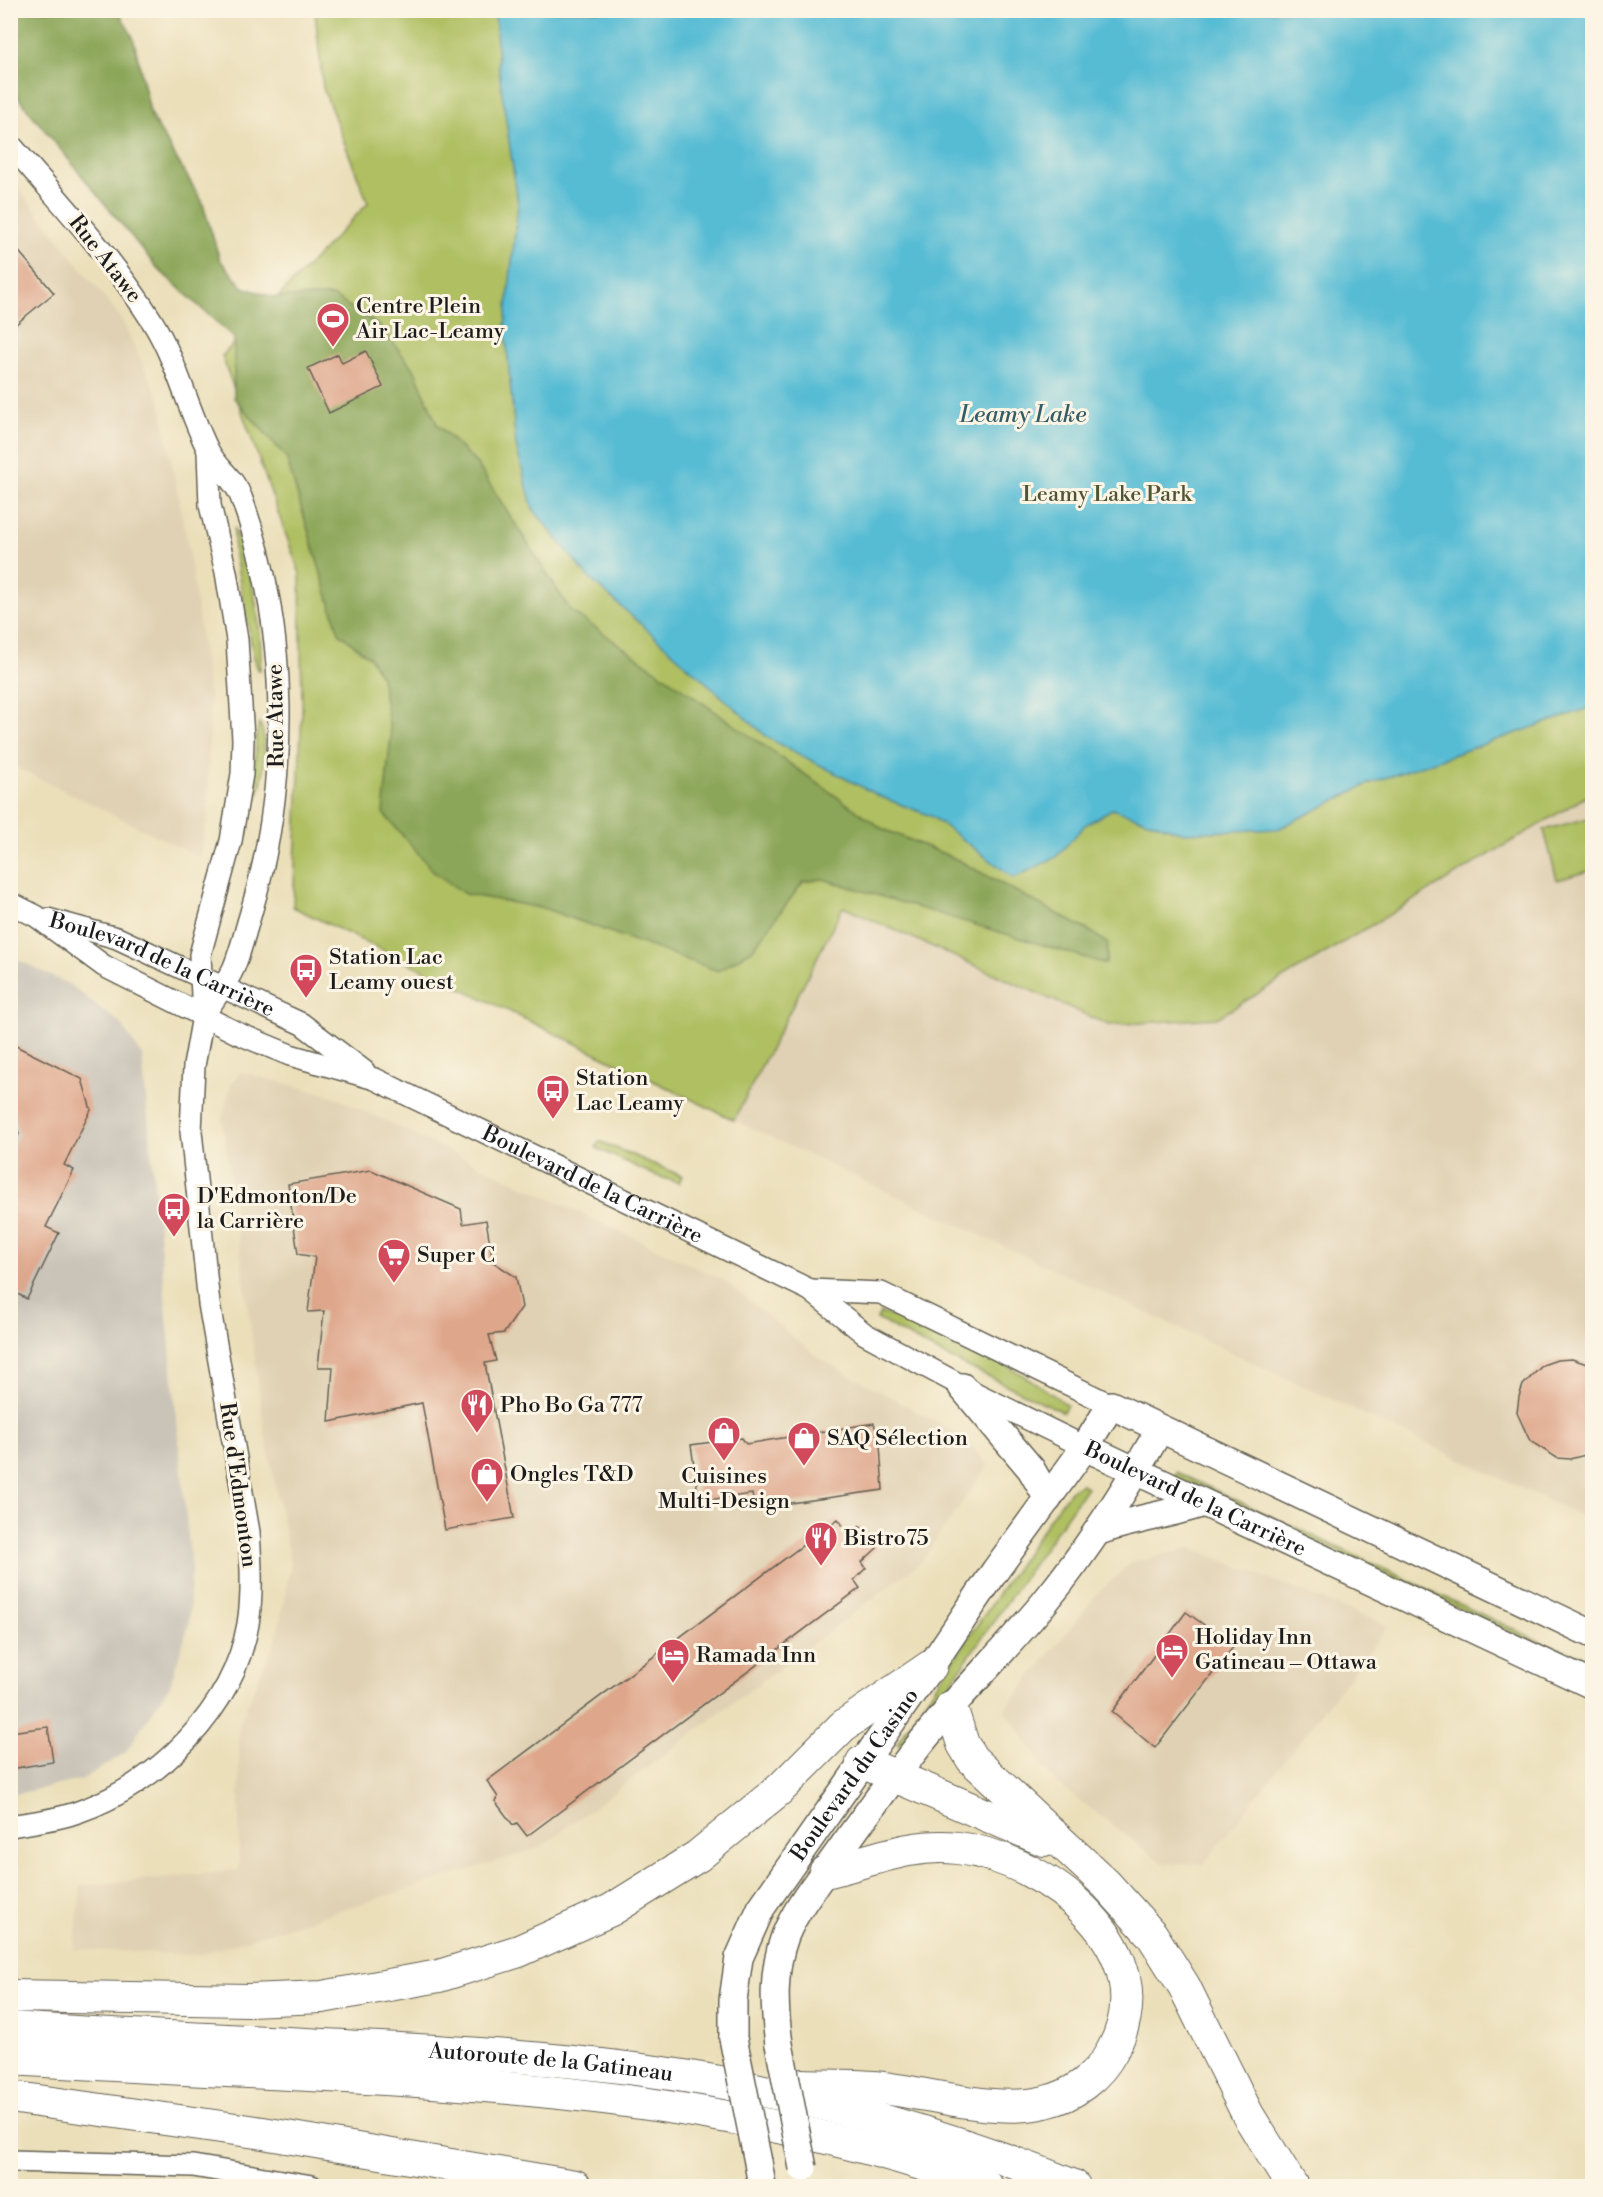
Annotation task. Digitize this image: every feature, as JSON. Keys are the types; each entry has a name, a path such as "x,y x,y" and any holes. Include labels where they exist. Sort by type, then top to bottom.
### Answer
{"highway":[{"path":"10,1996 226,2000 322,1997 439,1976 519,1951 590,1921 689,1863 738,1826 780,1789 843,1726 931,1666"},
{"path":"951,1707 963,1744 972,1759 1131,1910 1172,1963 1248,2115 1292,2187"},
{"path":"862,1762 896,1774 1069,1852"},
{"path":"724,2083 881,2088 1004,2105 1030,2105 1054,2100 1086,2082 1104,2064 1117,2042 1127,2000 1124,1972 1114,1948 1088,1914 1036,1875 987,1854 939,1846 904,1850 825,1872"},
{"name":"Autoroute de la Gatineau","path":"10,2028 515,2057 630,2068 724,2083 819,2103 906,2126 1074,2187"},
{"name":"Autoroute de la Gatineau","path":"10,2059 438,2082 627,2099 730,2115 812,2133 901,2158 987,2187"},
{"path":"10,2097 263,2133 575,2187"}],"main road":[{"path":"962,1387 1031,1469 1048,1499"},
{"name":"Boulevard de la Carrière","path":"1111,1405 1593,1634"},
{"name":"Boulevard du Casino","path":"760,2174 733,2038 739,1958 751,1926 795,1856 1085,1447 1111,1405"},
{"name":"Boulevard du Casino","path":"805,2177 778,2044 774,1996 780,1950 797,1912 896,1774 951,1707 1044,1603 1099,1531 1161,1429"},
{"name":"Boulevard de la Carrière","path":"1085,1447 1201,1504 1593,1685"},
{"path":"1099,1531 1138,1518 1168,1515 1201,1504"}],"street":[{"name":"Rue Atawe","path":"10,144 110,262 153,323 183,382 208,451 240,494 268,598 279,715 275,797 265,857 234,968 203,1016"},
{"name":"Rue Atawe","path":"203,1016 200,955 218,895 237,807 242,774 243,717 234,619 210,505 208,451"},
{"name":"Boulevard de la Carrière","path":"10,903 36,916 104,966 203,1016 290,1055 375,1079 810,1290 865,1334 962,1387 1085,1447"},
{"name":"Boulevard de la Carrière","path":"36,916 117,938 302,1024 375,1079"},
{"name":"Rue d'Edmonton","path":"10,1826 76,1813 122,1793 146,1777 182,1745 215,1703 236,1664 248,1624 252,1570 249,1533 209,1304 194,1171 192,1095 196,1047 203,1016"},
{"name":"Boulevard de la Carrière","path":"810,1290 881,1293 1111,1405"},
{"path":"10,2161 165,2164 219,2178 312,2187"}],"shaded area":[{"path":"10,178 121,318 159,399 189,550 210,703 207,820 200,857 11,765"},
{"path":"1592,793 1592,1521 734,1120 843,907 1109,1025"},
{"path":"10,956 70,985 121,1024 142,1056 191,1568 189,1624 170,1685 125,1753 81,1780 11,1795"},
{"path":"241,1072 330,1095 725,1281 820,1359 962,1436 988,1465 920,1563 539,1848 198,1955 74,1949 81,1886 239,1870 239,1724 276,1639 291,1564 265,1434 222,1118 231,1084"},
{"path":"1191,1548 1389,1626 1203,1865 1163,1863 1054,1781 1005,1709 1097,1594 1131,1563"}],"green space":[{"path":"10,11 118,11 133,37 151,116 202,201 220,260 243,287 273,297 333,296 380,326 415,371 437,424 477,464 570,610 883,829 954,858 1093,933 1108,944 1106,964 823,879 803,882 752,950 718,971 546,909 465,894 434,872 383,813 391,736 381,677 370,658 339,633 286,457 234,398 234,338 158,269 11,89"},
{"name":"Leamy Lake","path":"315,11 1592,11 1592,793 1217,1018 1109,1025 843,907 734,1120 293,907 302,708 300,574 222,356 368,203 323,88"},
{"path":"234,528 246,560 255,598 260,636 260,670 258,670 253,654 234,550"},
{"path":"259,723 264,738 264,762 263,775 254,800 256,738"},
{"path":"1592,817 1592,870 1557,880 1544,830"},
{"path":"599,1141 682,1176 679,1183 654,1175 596,1148"},
{"path":"880,1313 928,1328 978,1350 1026,1377 1067,1405 1063,1412 943,1355 877,1319"},
{"path":"1176,1472 1541,1642 1592,1659 1592,1670 1174,1476"},
{"path":"1081,1484 1087,1487 940,1698 900,1746 897,1743 1054,1512 1070,1491"}],"water":[{"name":"Leamy Lake","path":"495,11 1592,11 1592,707 1368,784 1278,829 1184,833 1112,809 1085,825 1056,857 1014,878 931,816 881,797 768,738 587,576 533,509 516,446 505,327 518,204 498,64"}],"building":[{"path":"10,241 54,293 10,329"},
{"path":"366,351 383,387 329,413 308,368 338,354 342,363"},
{"path":"10,1043 82,1079 91,1110 64,1165 74,1170 46,1227 59,1233 27,1299 10,1290 10,1151 19,1134 15,1121 10,1119"},
{"name":"Super C","path":"371,1170 461,1209 463,1224 486,1220 493,1262 516,1277 522,1307 504,1333 489,1335 496,1361 485,1363 514,1518 445,1530 422,1403 329,1422 333,1367 318,1367 324,1311 308,1312 315,1257 298,1254 288,1184"},
{"path":"1572,1359 1593,1366 1593,1453 1570,1459 1557,1458 1530,1441 1517,1413 1519,1397 1523,1385 1543,1365 1557,1360"},
{"path":"874,1423 880,1445 883,1490 755,1508 752,1494 699,1501 691,1445 742,1438 746,1444"},
{"name":"Ramada Inn","path":"838,1519 849,1534 860,1526 877,1548 862,1562 866,1568 854,1580 860,1588 527,1836 517,1823 513,1825 495,1801 498,1797 487,1781"},
{"name":"Holiday Inn Gatineau – Ottawa","path":"1186,1612 1234,1646 1155,1748 1112,1712"},
{"path":"48,1727 53,1762 10,1769 10,1732"}],"place":[{"name":"Centre Plein Air Lac-Leamy","path":"333,348"},
{"name":"Station Lac Leamy ouest","path":"306,999"},
{"name":"Station Lac Leamy","path":"553,1120"},
{"name":"D'Edmonton/De la Carrière","path":"174,1238"},
{"name":"Super C","path":"394,1284"},
{"name":"Pho Bo Ga 777","path":"477,1434"},
{"name":"Cuisines Multi-Design","path":"724,1462"},
{"name":"SAQ Sélection","path":"804,1467"},
{"name":"Ongles T&D","path":"487,1503"},
{"name":"Bistro75","path":"821,1567"},
{"name":"Holiday Inn Gatineau – Ottawa","path":"1172,1679"},
{"name":"Ramada Inn","path":"673,1684"}],"park label":[{"name":"Leamy Lake Park","path":"1107,494"}]}
